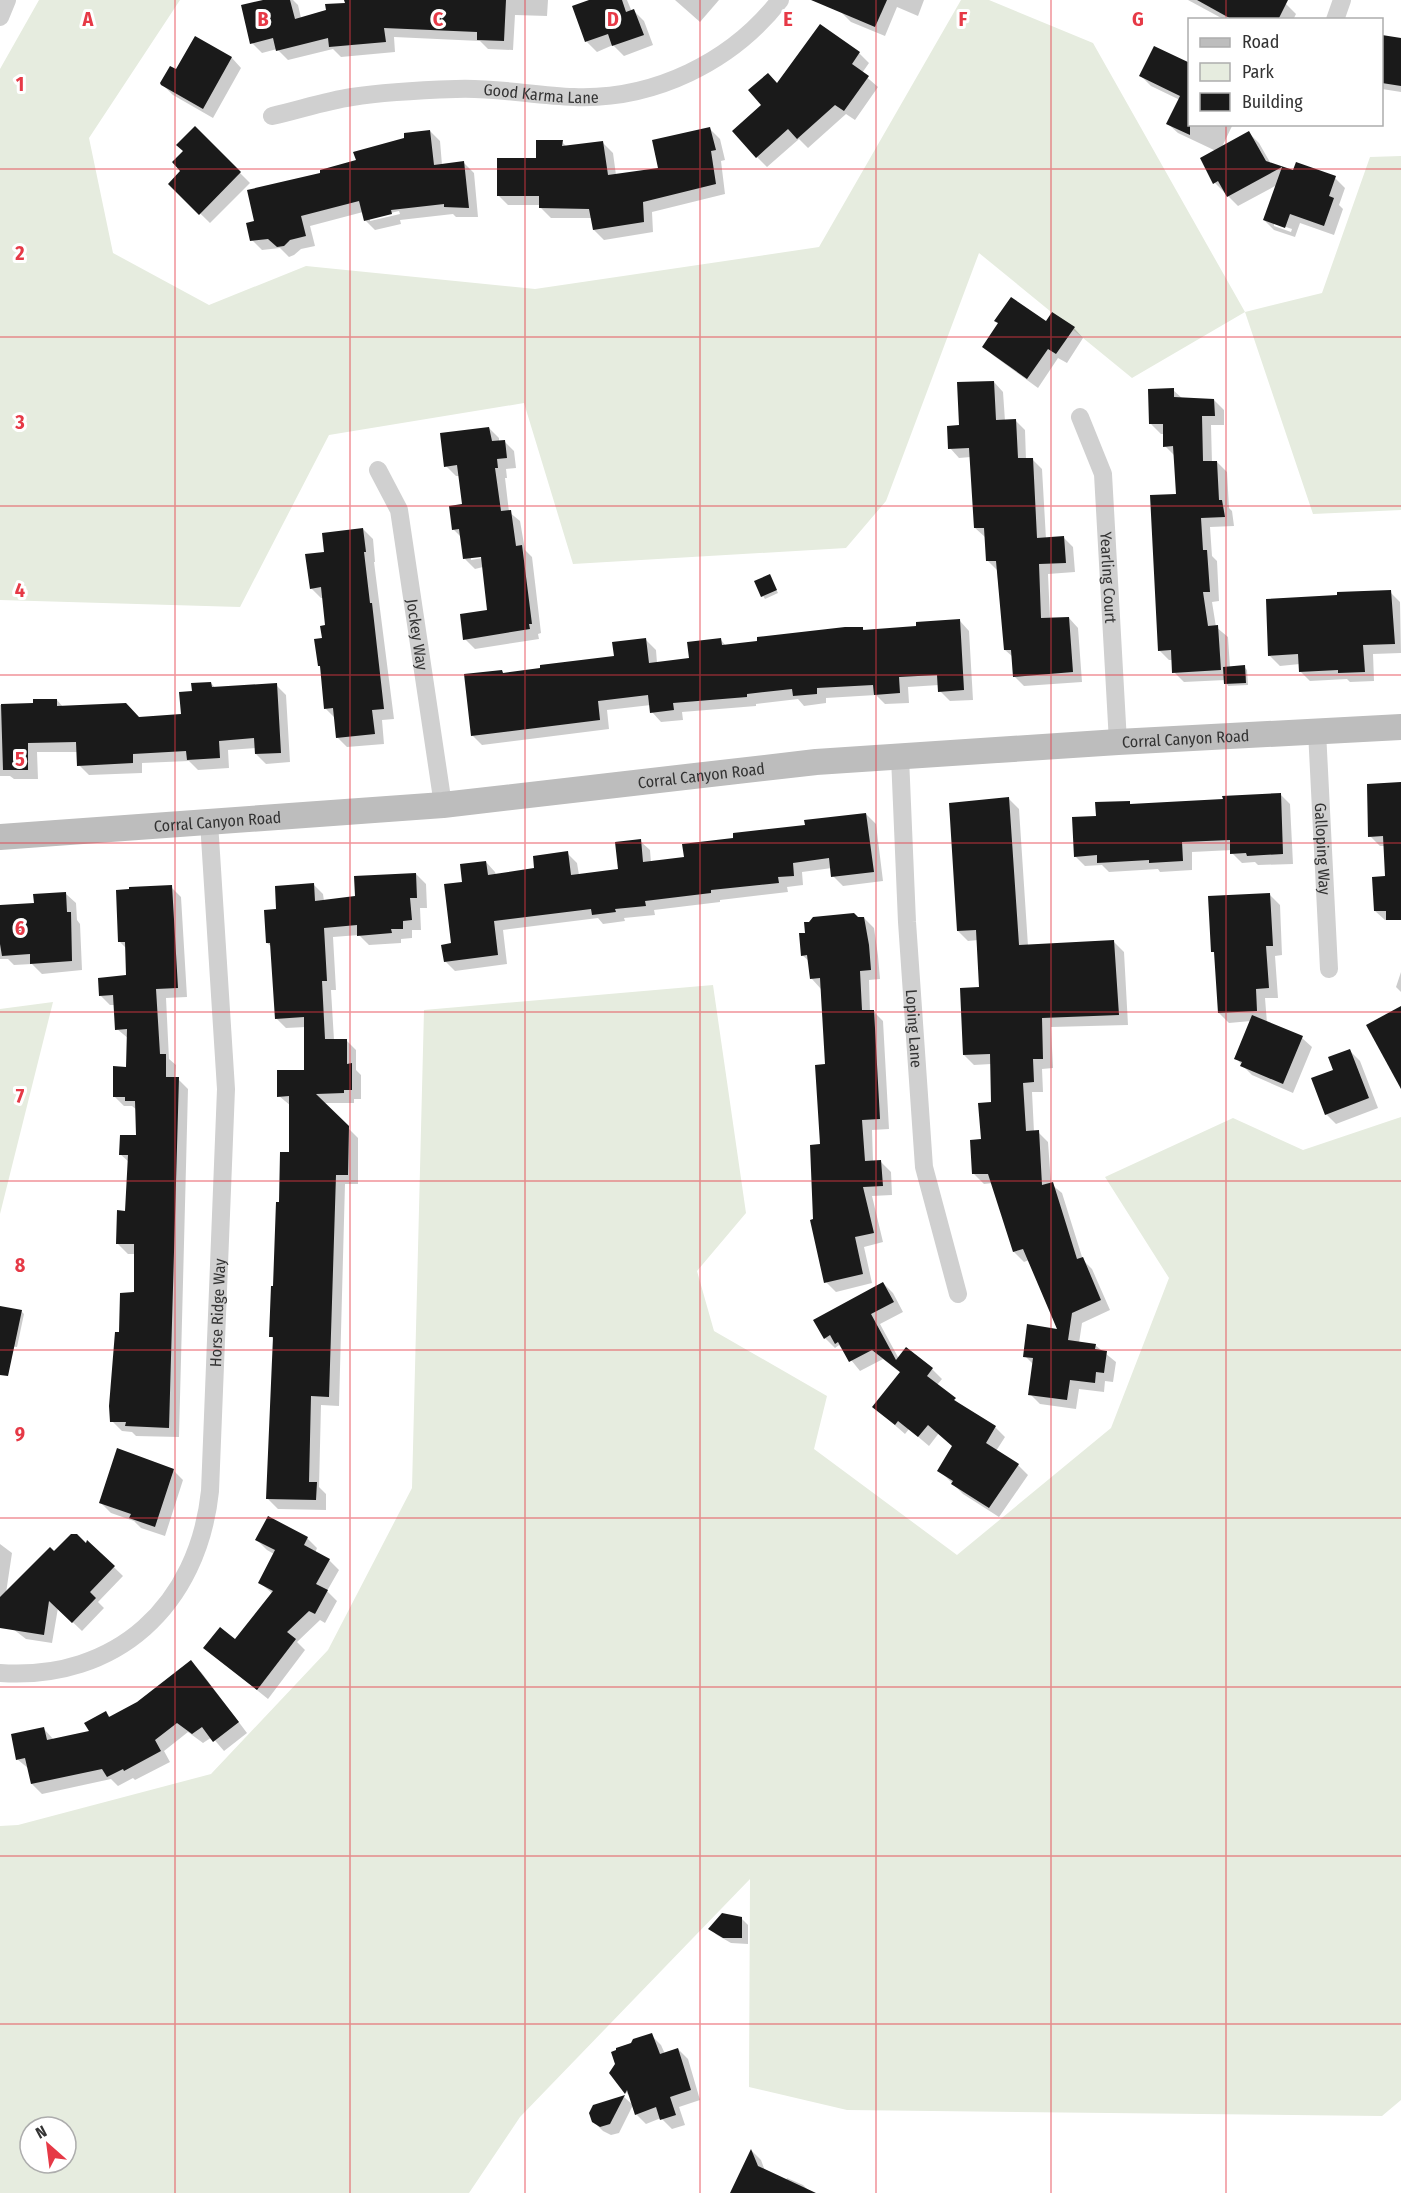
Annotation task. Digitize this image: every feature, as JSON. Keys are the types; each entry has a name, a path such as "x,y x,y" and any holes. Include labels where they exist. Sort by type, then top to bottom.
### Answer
{"main road":[{"name":"Corral Canyon Road","path":"0,837 443,805 806,763 1118,742 1401,727"}],"street":[{"path":"0,17 7,0"},
{"name":"Good Karma Lane","path":"273,116 352,97 459,88 576,98 604,97 632,92 685,76 708,63 751,32 780,0"},
{"path":"1336,18 1342,0"},
{"name":"Yearling Court","path":"1080,417 1103,474 1118,742"},
{"name":"Jockey Way","path":"378,470 399,510 443,805"},
{"name":"Galloping Way","path":"1317,731 1329,969"},
{"name":"Loping Lane","path":"900,757 907,922 924,1167 958,1294"},
{"name":"Horse Ridge Way","path":"0,1673 44,1673 67,1669 89,1662 128,1640 154,1618 176,1592 196,1554 203,1533 210,1491 226,1089 209,822"}],"green space":[{"path":"39,0 180,0 89,138 113,253 209,305 306,266 535,289 819,247 961,0 989,0 1093,43 1245,312 1132,378 979,253 886,501 846,548 573,564 524,403 329,435 240,607 0,600 0,69"},
{"path":"1401,156 1401,510 1313,514 1245,312 1322,293 1370,157"},
{"path":"713,985 746,1213 697,1271 714,1331 827,1396 814,1449 957,1555 1111,1428 1169,1278 1105,1177 1233,1118 1303,1150 1401,1117 1401,2100 1382,2116 847,2110 749,2087 750,1879 520,2117 469,2193 0,2193 0,1826 18,1825 211,1774 328,1650 412,1488 424,1010"},
{"path":"53,1002 0,1214 0,1009"}],"building":[{"path":"263,0 290,0 295,19 326,10 325,4 345,3 344,0 506,0 504,41 477,40 477,32 384,28 386,42 329,47 328,38 276,51 273,38 250,44 241,5"},
{"path":"589,0 622,0 626,12 634,9 644,35 612,46 608,34 585,42 572,6"},
{"path":"811,0 887,0 875,27"},
{"path":"1197,0 1288,0 1279,18 1229,18"},
{"path":"820,24 860,52 852,64 869,76 844,111 835,105 797,139 788,129 756,158 732,131 761,105 748,90 768,73 777,83"},
{"path":"1383,35 1401,38 1401,86 1383,83"},
{"path":"195,36 232,57 203,109 160,83 170,66 176,69"},
{"path":"1154,46 1188,62 1190,135 1166,124 1180,96 1139,76"},
{"path":"195,126 241,172 199,215 168,184 180,171 172,162 183,151 176,145"},
{"path":"710,127 716,150 711,151 716,184 643,202 644,222 593,230 589,209 539,208 539,196 497,196 497,158 536,158 536,140 563,140 562,146 603,141 608,175 658,168 652,140"},
{"path":"430,130 434,165 464,161 469,208 444,207 444,204 391,210 392,214 364,221 359,201 301,216 306,236 290,240 284,246 277,247 268,239 250,241 246,223 254,221 247,190 320,173 320,170 356,160 353,152 404,138 404,133"},
{"path":"1249,131 1266,161 1293,170 1296,162 1336,176 1329,196 1334,198 1324,226 1290,214 1285,228 1263,220 1282,167 1227,197 1218,181 1213,184 1200,158"},
{"path":"1011,297 1046,321 1052,312 1075,327 1056,354 1048,349 1027,379 982,347 998,323 994,321"},
{"path":"994,381 996,420 1016,419 1018,458 1033,458 1037,538 1064,536 1066,563 1039,564 1041,618 1069,617 1073,672 1013,677 1011,650 1004,650 996,561 986,561 984,528 974,528 969,448 948,449 947,426 959,425 957,382"},
{"path":"1174,388 1174,397 1214,399 1215,416 1202,416 1203,461 1217,461 1219,500 1222,500 1225,517 1201,518 1203,550 1207,550 1210,592 1203,592 1208,626 1218,625 1221,670 1172,673 1171,650 1158,651 1150,495 1176,494 1173,446 1163,447 1163,424 1149,424 1148,389"},
{"path":"489,427 492,441 505,440 507,458 497,459 498,468 495,468 501,511 511,510 516,546 522,545 532,624 529,624 530,629 463,640 460,614 487,610 481,557 463,559 459,529 452,530 449,506 462,504 457,465 444,467 440,433"},
{"path":"363,528 384,709 372,710 375,734 336,738 333,708 324,709 320,666 318,666 314,639 322,638 320,626 325,625 321,587 310,589 305,554 324,552 322,533"},
{"path":"770,574 777,590 761,597 754,581"},
{"path":"1391,590 1395,644 1363,645 1365,672 1338,673 1338,670 1299,672 1298,654 1268,656 1266,599 1337,595 1337,592"},
{"path":"960,619 964,690 938,692 937,675 899,677 900,693 874,695 873,685 817,688 817,694 793,696 792,689 747,694 747,697 673,703 674,710 650,713 648,695 598,701 600,720 471,736 464,674 502,670 503,673 540,668 540,665 614,656 612,642 646,638 649,663 689,658 687,642 721,638 722,645 757,641 757,637 845,627 863,627 863,630 916,626 916,622"},
{"path":"1245,665 1246,683 1224,684 1223,667"},
{"path":"211,682 212,687 277,683 281,753 255,754 254,738 219,741 220,758 187,760 186,751 133,754 133,763 77,766 76,742 28,743 28,770 3,770 1,704 33,703 33,699 57,699 57,706 126,703 139,717 181,714 179,692 192,691 191,683"},
{"path":"1401,782 1401,920 1386,920 1386,911 1374,911 1372,877 1385,876 1383,836 1368,837 1367,784"},
{"path":"1281,793 1283,854 1247,856 1246,853 1230,854 1230,840 1182,842 1183,861 1097,863 1097,855 1074,857 1072,817 1096,816 1095,802 1130,801 1130,804"},
{"path":"1009,797 1019,945 1114,940 1119,1015 1042,1018 1043,1059 1033,1059 1034,1082 1023,1083 1026,1131 1039,1130 1042,1185 1053,1182 1077,1259 1083,1257 1101,1300 1072,1313 1068,1340 1096,1344 1095,1349 1107,1351 1104,1373 1096,1372 1095,1383 1070,1380 1067,1400 1028,1395 1033,1358 1023,1357 1027,1324 1057,1329 1023,1249 1013,1252 988,1174 972,1174 970,1140 981,1139 978,1103 991,1102 990,1054 963,1055 960,988 979,987 976,930 957,931 949,803"},
{"path":"866,813 874,872 831,877 829,858 793,863 794,876 778,877 779,883 711,890 711,893 645,901 646,906 615,909 616,912 592,915 591,909 494,921 498,955 444,962 441,945 451,943 444,884 462,882 460,864 486,861 488,875 534,868 533,856 568,851 571,875 618,869 615,842 641,839 643,862 684,857 682,844 733,838 733,833 805,825 804,820"},
{"path":"416,873 417,898 410,898 412,920 403,921 403,929 391,929 392,933 357,936 357,925 324,928 327,981 322,981 325,1039 347,1039 347,1064 352,1063 352,1090 344,1090 344,1093 316,1094 349,1126 348,1175 336,1175 329,1397 311,1396 309,1482 317,1482 316,1500 266,1499 273,1337 269,1337 276,1202 279,1202 280,1152 289,1152 289,1096 277,1097 277,1070 304,1070 304,1017 275,1019 270,943 266,943 264,910 276,909 275,886 314,883 315,901 355,896 354,876"},
{"path":"172,885 178,988 156,989 160,1054 166,1054 166,1077 179,1077 169,1428 125,1426 126,1422 110,1422 109,1406 115,1332 119,1332 120,1293 134,1292 134,1244 116,1244 117,1210 125,1211 128,1155 119,1155 120,1135 136,1135 135,1101 125,1101 125,1097 113,1097 113,1066 126,1067 127,1029 115,1030 113,995 99,996 98,978 126,975 125,942 118,942 116,890 129,889 129,887"},
{"path":"66,892 67,912 71,912 72,961 30,964 30,954 2,956 0,905 34,903 33,894"},
{"path":"1270,893 1273,946 1266,946 1269,988 1256,989 1257,1011 1218,1013 1208,896"},
{"path":"854,913 858,917 864,917 869,945 871,970 860,971 862,1010 874,1010 880,1119 862,1120 865,1161 881,1160 883,1186 863,1187 874,1233 855,1237 863,1274 824,1283 810,1220 813,1219 810,1145 820,1144 815,1065 825,1064 820,978 810,979 807,955 801,956 799,933 805,933 804,922 809,922 813,917"},
{"path":"1401,1006 1401,1089 1366,1025"},
{"path":"1252,1015 1303,1036 1283,1084 1240,1066 1242,1062 1234,1059"},
{"path":"1350,1049 1369,1098 1325,1115 1311,1078 1333,1070 1328,1057"},
{"path":"883,1282 894,1302 871,1314 896,1360 906,1347 933,1368 927,1376 956,1398 954,1400 996,1426 986,1443 1019,1464 989,1508 951,1484 953,1481 937,1471 952,1446 928,1425 918,1437 898,1421 895,1425 872,1407 900,1372 872,1350 849,1362 838,1342 835,1344 830,1335 824,1339 813,1320"},
{"path":"0,1306 22,1310 8,1376 0,1375"},
{"path":"117,1448 174,1469 155,1527 129,1518 131,1514 99,1503"},
{"path":"268,1516 308,1537 304,1545 330,1559 316,1584 328,1590 315,1614 309,1611 287,1632 296,1639 257,1690 203,1648 220,1627 235,1639 273,1591 258,1583 275,1550 255,1540"},
{"path":"71,1534 77,1534 86,1543 87,1540 115,1566 90,1592 96,1598 72,1623 49,1601 44,1635 0,1628 0,1597 50,1547 54,1551"},
{"path":"191,1660 239,1722 213,1742 202,1727 192,1734 177,1723 155,1740 161,1751 124,1771 123,1769 107,1777 102,1769 31,1784 25,1758 16,1760 11,1734 44,1727 47,1740 89,1731 84,1723 106,1711 109,1717 137,1702"},
{"path":"722,1913 742,1917 742,1938 723,1938 708,1929"},
{"path":"652,2033 660,2054 678,2048 691,2090 670,2097 676,2115 660,2120 656,2107 635,2115 627,2090 625,2094 609,2073 615,2064 611,2052 631,2043 633,2039"},
{"path":"625,2095 610,2124 600,2127 592,2122 589,2113 593,2105"},
{"path":"751,2149 758,2166 816,2193 730,2193"}]}
